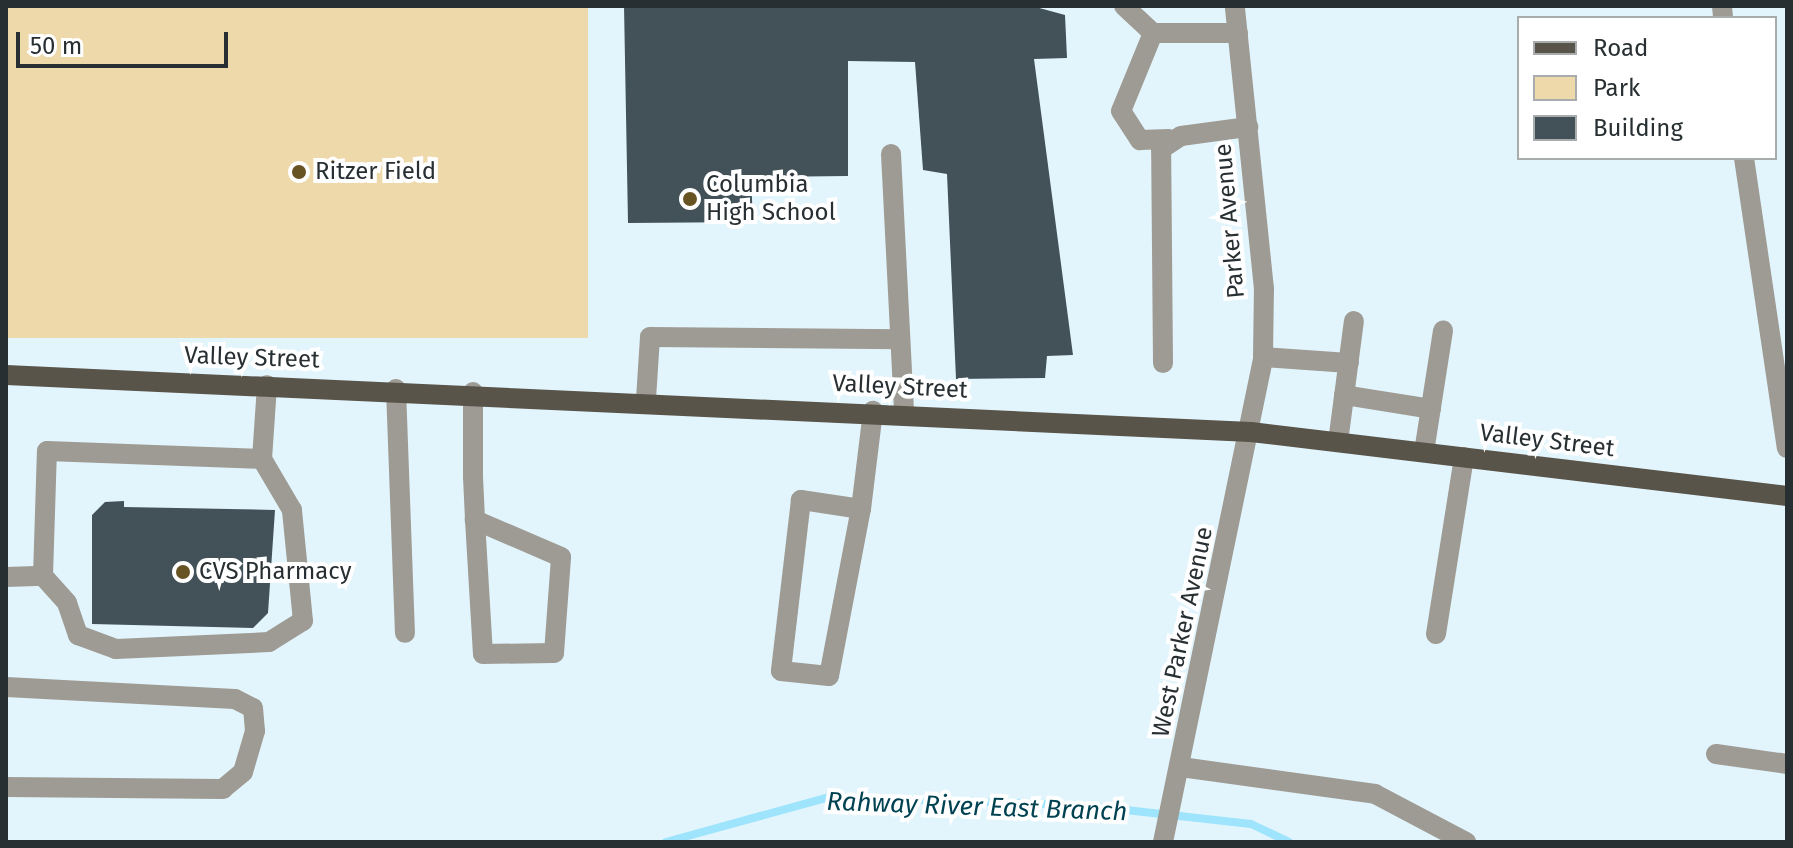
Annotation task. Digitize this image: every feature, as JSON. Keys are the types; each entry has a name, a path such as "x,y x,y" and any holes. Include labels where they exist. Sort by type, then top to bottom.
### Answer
{"main road":[{"name":"Valley Street","path":"6,375 646,399 1251,432 1787,496"}],"street":[{"path":"1124,6 1153,33 1238,33"},
{"name":"Parker Avenue","path":"1235,6 1248,127 1263,357 1251,432"},
{"path":"1153,33 1121,111 1140,140 1169,139 1248,127"},
{"path":"1163,363 1159,165 1169,139"},
{"path":"891,154 904,413"},
{"path":"1744,160 1787,448"},
{"path":"1338,442 1354,321"},
{"path":"1424,452 1443,330"},
{"path":"646,399 650,337 900,339"},
{"path":"1263,357 1349,363"},
{"path":"262,459 47,451 43,576 67,603 78,635 116,649 269,642 303,621 292,510 262,459 267,385"},
{"path":"396,389 405,633"},
{"path":"473,392 475,520 483,654 554,653 561,557 475,520"},
{"path":"1344,395 1431,409"},
{"path":"861,509 801,500 781,671 829,676 861,509 873,411"},
{"name":"West Parker Avenue","path":"1163,841 1251,432"},
{"path":"1436,634 1464,457"},
{"path":"6,577 43,576"},
{"path":"6,687 235,699 253,708 255,731 243,772 223,789 6,787"},
{"path":"1716,754 1787,764"},
{"path":"1181,767 1375,794 1466,842"}],"green space":[{"name":"Ritzer Field","path":"6,6 588,6 588,338 6,338"}],"building":[{"name":"Columbia High School","path":"624,6 1032,6 1065,15 1067,58 1034,59 1073,355 1047,356 1045,378 956,379 947,174 923,170 915,62 848,61 848,176 751,177 753,222 628,223"},
{"name":"CVS Pharmacy","path":"124,501 124,507 275,510 268,613 253,628 92,624 92,515 105,502"}],"waterway":[{"name":"Rahway River East Branch","path":"666,842 829,797 1081,805 1251,824 1289,842"}],"place":[{"name":"Ritzer Field","path":"299,172"},
{"name":"Columbia High School","path":"690,199"},
{"name":"CVS Pharmacy","path":"183,572"}]}
